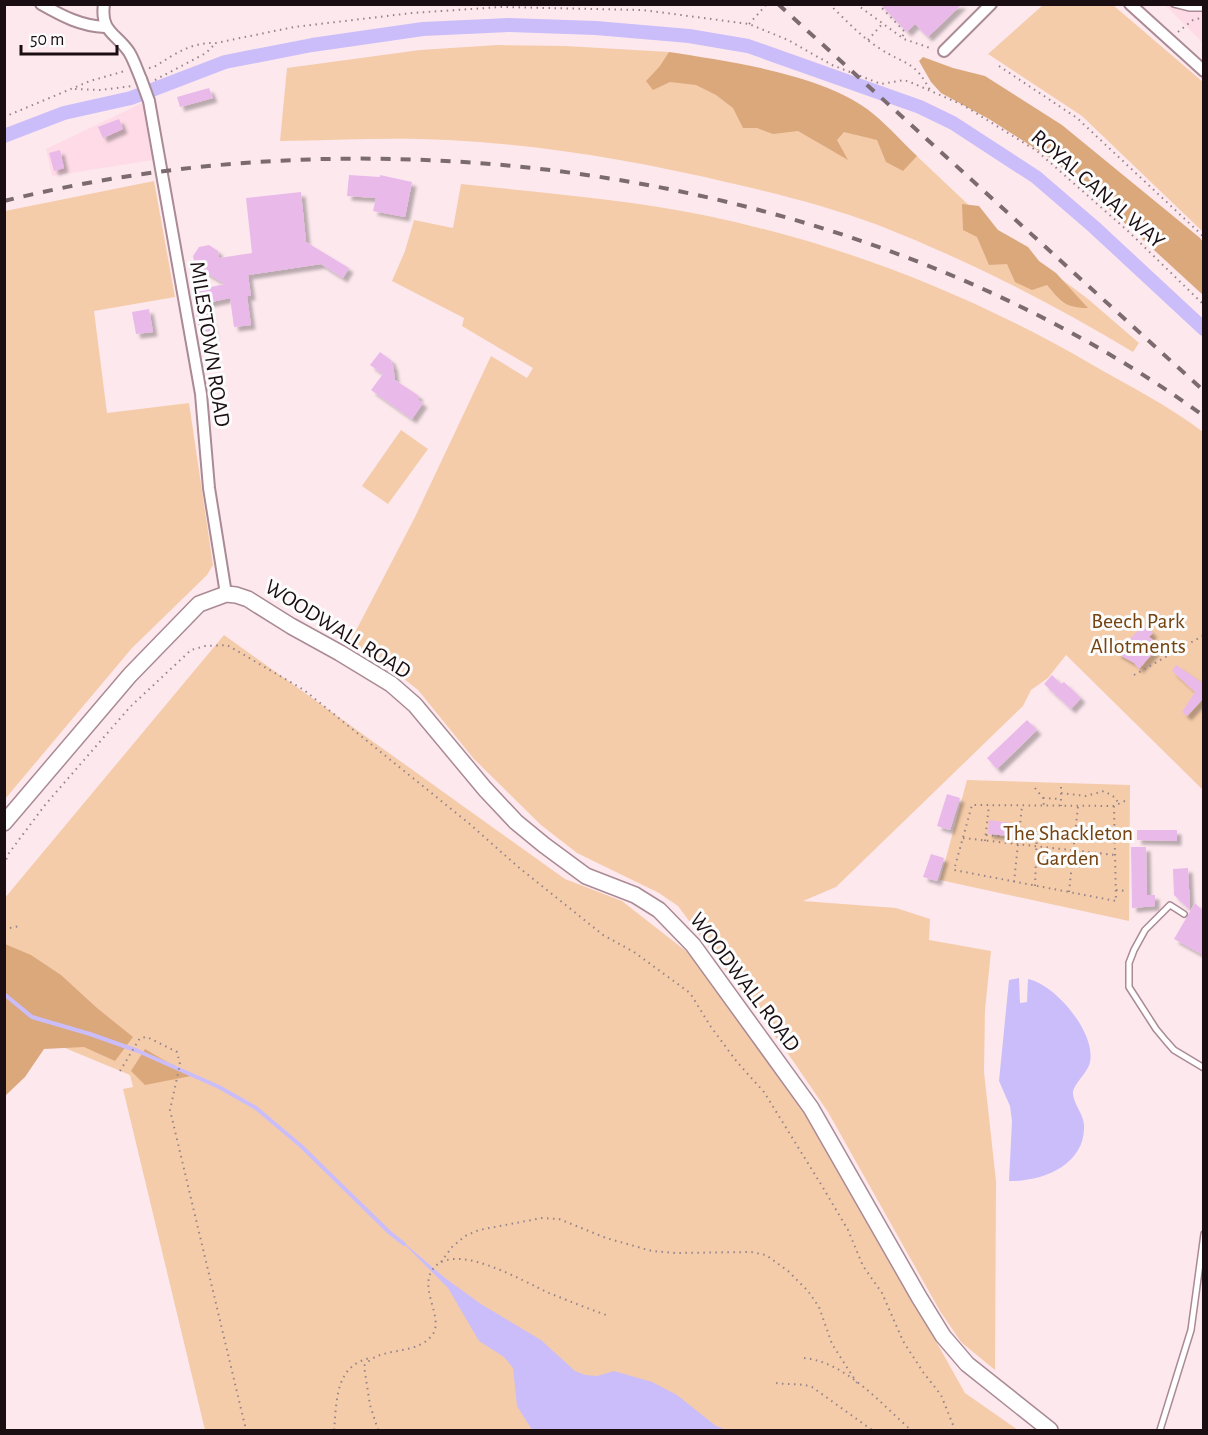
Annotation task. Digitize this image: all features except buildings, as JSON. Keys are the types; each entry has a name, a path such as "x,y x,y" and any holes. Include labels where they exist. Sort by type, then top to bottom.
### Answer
{"main road":[{"path":"4,824 96,714 180,622 199,604 226,594"},
{"name":"WOODWALL ROAD","path":"226,594 248,599 391,684 415,705 470,772 525,830 571,867 586,876 635,895 659,910 693,945 811,1108 943,1336 967,1364 1050,1431"}],"street":[{"path":"41,4 67,19 105,27 102,15 104,4"},
{"path":"944,51 991,4"},
{"path":"1130,4 1203,71"},
{"name":"MILESTOWN ROAD","path":"105,27 129,52 149,101 201,394 209,488 226,594"}],"lane":[{"path":"1174,4 1203,8"},
{"path":"1184,914 1170,905 1145,930 1129,963 1129,987 1155,1029 1174,1050 1203,1068"},
{"path":"1160,1431 1191,1329 1203,1234"}],"path":[{"path":"749,24 766,4"},
{"path":"829,4 868,40 890,55 915,67 931,92"},
{"path":"856,4 902,37 941,52 944,51"},
{"path":"878,4 904,32 902,37"},
{"name":"ROYAL CANAL WAY","path":"4,117 90,81 122,71 139,74 189,46 205,43 216,44 294,27 411,13 501,7 643,10 749,24 788,40 832,65 881,84 904,80 963,105 1037,151 1129,232 1203,305"},
{"path":"1170,42 1193,20 1203,17"},
{"path":"868,40 883,23"},
{"path":"999,66 1077,118 1203,237"},
{"path":"1134,675 1203,635"},
{"path":"4,865 9,853 45,805 130,707 191,650 205,646 227,645 249,656 325,705 603,936 634,952 690,993 737,1062 764,1092 822,1186 848,1230 863,1266 882,1293 903,1341 941,1395 955,1431"},
{"path":"1035,788 1043,798 1044,806"},
{"path":"1061,788 1061,806"},
{"path":"1061,793 1090,796 1104,791 1116,798 1116,805 1115,855 1116,901 954,870 972,805 1116,805 1129,799"},
{"path":"1043,798 1061,799"},
{"path":"985,841 989,805"},
{"path":"1014,882 1022,806"},
{"path":"1069,892 1078,806"},
{"path":"1035,886 1037,831"},
{"path":"986,835 1019,838"},
{"path":"963,838 1115,855"},
{"path":"1116,890 1127,891"},
{"path":"4,929 20,926"},
{"path":"120,1071 141,1038 147,1037 177,1052 180,1064 170,1110 246,1431"},
{"path":"334,1431 342,1379 350,1366 418,1345 432,1336 436,1328 427,1281 434,1267 441,1262 452,1247 465,1236 479,1230 542,1218 559,1219 606,1238 652,1251 751,1252 766,1255 788,1271 814,1299 832,1344 857,1383"},
{"path":"441,1262 456,1259 485,1264 573,1303 609,1316"},
{"path":"370,1358 364,1366 365,1379 378,1431"},
{"path":"804,1358 817,1359 857,1383 911,1431"},
{"path":"776,1383 791,1386 805,1384 812,1387 872,1431"}],"shaded area":[{"path":"1165,5 1203,5 1203,43"},
{"path":"669,52 772,71 824,87 867,109 917,156 903,171 886,162 877,140 844,132 837,140 848,160 798,131 773,134 757,128 743,128 733,108 716,95 696,85 670,82 653,90 646,81"},
{"path":"923,57 985,76 1062,125 1200,238 1203,242 1203,295 1081,183 1050,158 989,119 941,93 931,82 919,61"},
{"path":"142,103 153,160 52,176 46,149"},
{"path":"962,204 979,206 998,230 1028,247 1039,261 1056,273 1088,308 1074,307 1064,303 1047,285 1032,290 1015,282 1007,264 989,265 977,237 963,230"},
{"path":"5,944 31,955 61,975 133,1037 115,1061 84,1047 44,1049 25,1077 5,1096"},
{"path":"1019,978 1020,1003 1027,1002 1028,979 1039,983 1062,1000 1087,1038 1090,1062 1073,1090 1084,1125 1083,1139 1078,1151 1070,1161 1048,1174 1022,1181 1009,1181 1012,1121 1010,1106 999,1081 1009,980"},
{"path":"145,1049 191,1076 145,1085 131,1071"},
{"path":"395,1235 445,1278 481,1304 541,1340 575,1371 597,1376 614,1371 652,1382 677,1395 716,1426 727,1430 532,1430 517,1406 513,1368 504,1357 479,1341 448,1288"}],"green space":[{"path":"1043,5 1113,5 1203,82 1203,232 1082,116 988,54"},
{"path":"497,45 566,46 669,52 658,77 697,84 827,139 867,109 993,228 1088,299 1139,343 1133,352 1072,316 1008,283 878,225 786,196 748,187 625,161 484,142 427,139 280,141 287,68 420,50"},
{"path":"154,181 175,297 94,311 107,413 189,403 213,565 207,575 132,648 5,799 5,211"},
{"name":"Beech Park Allotments","path":"461,184 585,197 677,210 759,228 857,257 953,294 999,315 1148,396 1203,432 1203,790 1066,655 1048,678 1031,690 1023,706 836,887 803,901 896,908 930,919 929,940 991,951 985,1010 984,1072 996,1181 995,1370 961,1342 940,1311 828,1112 791,1058 678,906 659,893 577,853 541,825 474,759 418,690 398,674 349,644 415,517 491,356 527,378 533,368 462,326 464,318 392,281 405,251 414,220 453,228"},
{"path":"401,430 428,449 388,504 362,486"},
{"path":"224,635 565,879 622,901 691,955 818,1131 965,1393 1018,1430 205,1430 123,1089 133,1087 130,1075 53,1043 5,987 4,899"},
{"name":"The Shackleton Garden","path":"967,780 1130,785 1129,921 940,880"}],"waterway":[{"path":"4,136 64,113 131,98 225,62 312,45 423,29 509,25 596,28 689,36 748,46 920,107 953,123 1036,177 1094,227 1204,329"},
{"path":"4,994 32,1017 138,1051 219,1087 256,1108 301,1146 404,1244"}],"railway":[{"path":"778,4 1204,391"},
{"path":"4,201 156,172 312,159 470,162 627,181 782,216 931,267 1073,334 1204,416"}]}
